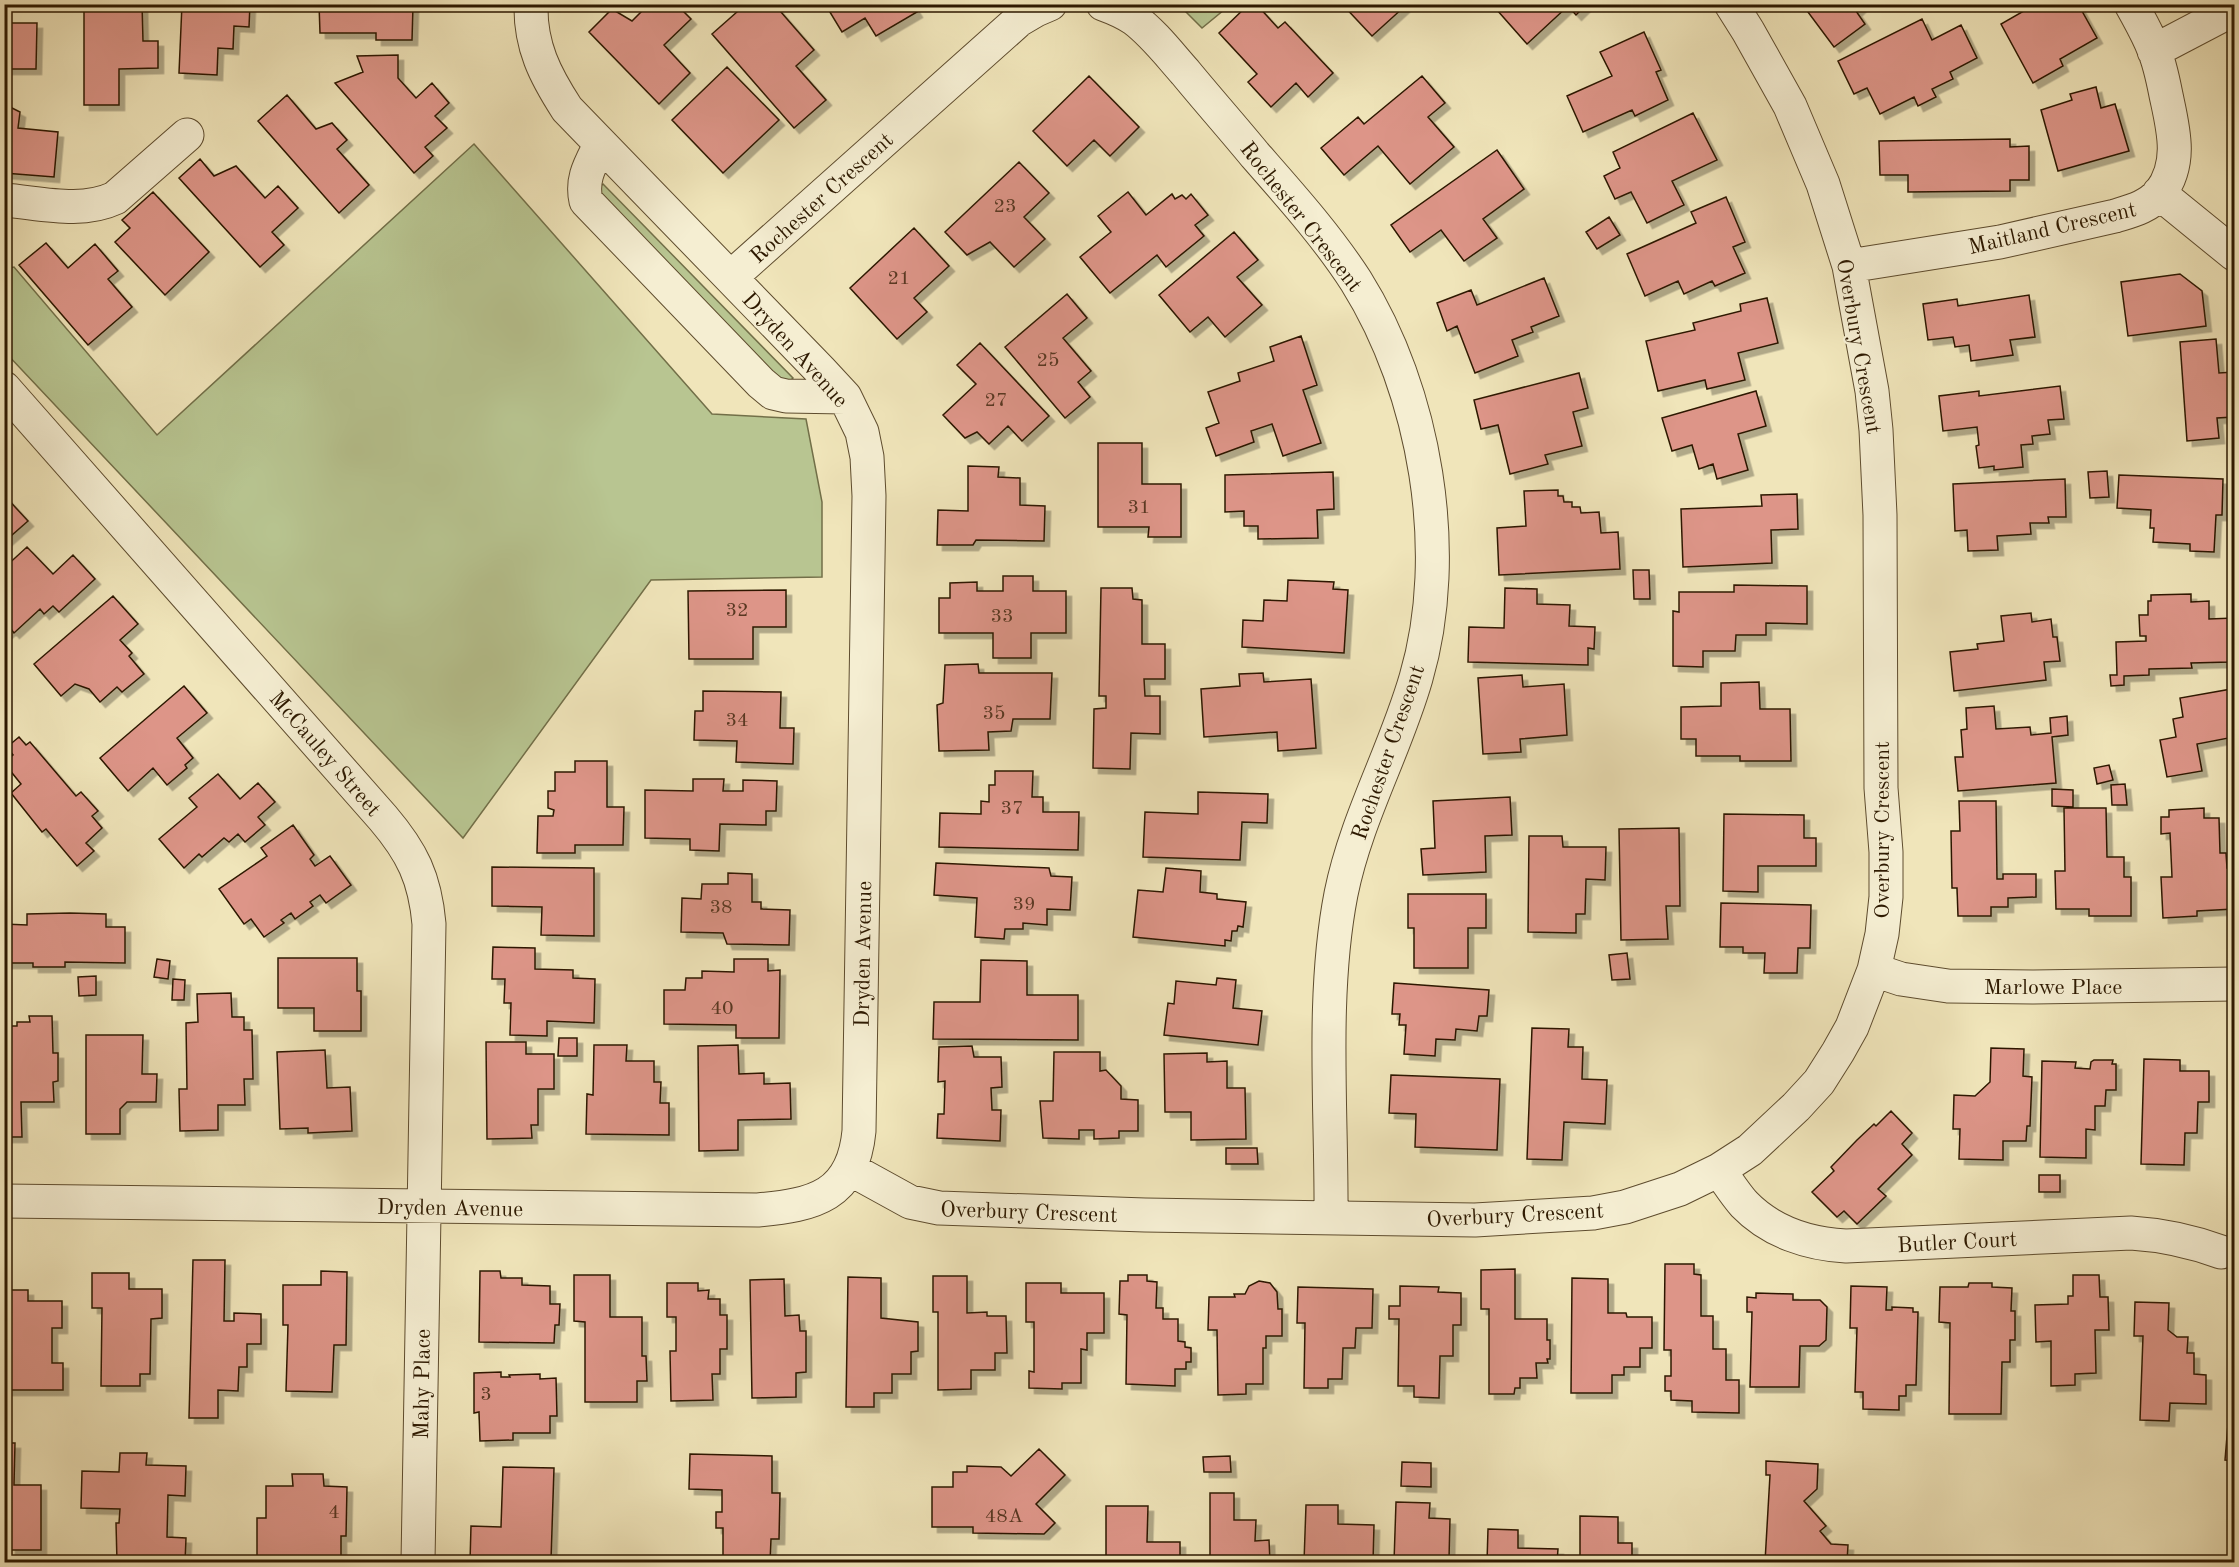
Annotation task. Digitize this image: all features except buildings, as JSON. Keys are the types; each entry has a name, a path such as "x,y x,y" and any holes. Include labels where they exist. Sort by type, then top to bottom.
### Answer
{"street":[{"name":"Dryden Avenue","path":"4,1201 758,1210 792,1207 816,1199 833,1190 850,1169 857,1150 859,1131 869,496 867,457 862,432 845,397 567,110 549,82 536,50 531,4"},
{"name":"Rochester Crescent","path":"731,277 1019,20 1050,4"},
{"name":"Rochester Crescent","path":"1103,4 1135,20 1172,57 1306,214 1355,280 1378,320 1397,364 1413,418 1427,479 1432,522 1433,565 1428,623 1417,674 1404,717 1358,833 1342,892 1332,950 1331,1218"},
{"name":"Overbury Crescent","path":"850,1169 910,1202 932,1207 1144,1215 1475,1220 1593,1213 1651,1200 1680,1190 1719,1170 1750,1150 1772,1131 1819,1082 1852,1027 1874,970 1882,934 1886,874 1881,788 1880,515 1876,430 1849,266 1824,184 1799,125 1769,66 1731,4"},
{"name":"Maitland Crescent","path":"1849,266 1991,244 2115,216 2133,211 2148,203 2159,193 2168,179 2173,164 2175,142 2154,51 2131,4"},
{"path":"2154,51 2235,9"},
{"path":"4,200 85,207 102,204 115,198 187,135"},
{"path":"600,146 586,173 583,189 586,201 761,383 773,393 786,396 845,397"},
{"path":"2159,193 2235,254"},
{"name":"McCauley Street","path":"4,388 408,849 422,881 427,900 429,924 424,1206"},
{"name":"Marlowe Place","path":"1874,970 1901,979 1948,986 2235,984"},
{"name":"Butler Court","path":"1719,1170 1745,1204 1761,1218 1801,1239 1825,1245 1846,1246 2131,1233 2171,1237 2221,1252"},
{"name":"Mahy Place","path":"418,1563 424,1206"}],"green space":[{"path":"1179,5 1230,5 1202,28"},
{"path":"474,144 712,414 806,419 822,502 822,577 651,580 463,838 5,352 4,269 14,267 157,435"},
{"path":"603,184 793,378 782,389 593,193"}]}
